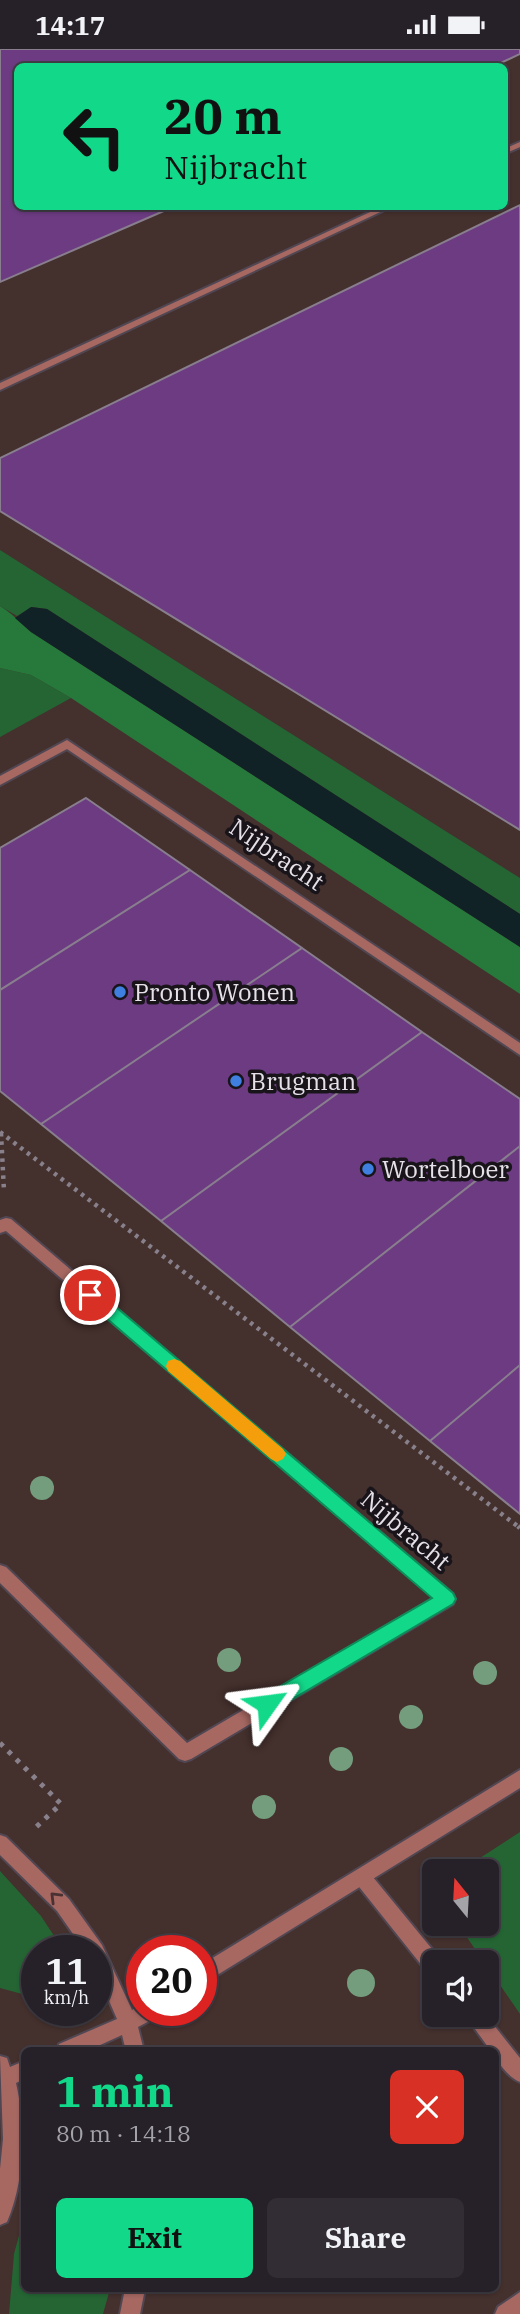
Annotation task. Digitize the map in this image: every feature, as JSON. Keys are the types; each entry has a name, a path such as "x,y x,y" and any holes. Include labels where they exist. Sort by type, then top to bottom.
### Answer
{"street":[{"path":"0,387 381,210"},
{"name":"Nijbracht","path":"0,781 67,744 520,1050"},
{"name":"Nijbracht","path":"0,1572 185,1753 447,1599 3,1225"},
{"path":"217,1966 520,1778"},
{"path":"4,1847 63,1905 84,1935"},
{"path":"362,1877 422,1951"},
{"path":"112,1979 126,2017"},
{"path":"75,2047 126,2024"},
{"path":"129,2026 134,2047"},
{"path":"483,2027 520,2073"},
{"path":"0,2215 14,2130 10,2071"},
{"path":"130,2314 134,2292"},
{"path":"505,2314 520,2302"}],"path":[{"path":"1,1133 3,1225"},
{"path":"1,1133 520,1528"},
{"path":"0,1743 61,1804 4,1847"}],"shaded area":[{"path":"0,49 520,49 520,2314 0,2314"},
{"path":"31,607 47,609 520,914 520,947 31,632 15,618"}],"green space":[{"path":"0,550 520,878 520,914 47,609 32,607 17,616 0,606"},
{"path":"0,606 31,632 520,947 520,994 71,698 31,675 0,668"},
{"path":"0,668 31,675 71,698 0,737"},
{"path":"520,1832 520,2014 499,1983 499,1950 476,1950 466,1936 499,1936 499,1859 478,1859"},
{"path":"0,1871 41,1916 53,1935 21,1935 21,1994 0,1988"},
{"path":"21,2228 21,2292 109,2292 103,2314 9,2314 14,2254"}],"building":[{"path":"0,49 520,49 520,54 501,63 14,63 14,210 166,210 0,282"},
{"path":"520,205 520,830 0,511 0,458"},
{"path":"86,798 190,870 0,990 0,848"},
{"path":"190,870 302,948 41,1124 0,1091 0,990"},
{"path":"302,948 422,1032 161,1221 41,1124"},
{"path":"422,1032 520,1099 520,1146 290,1327 161,1221"},
{"path":"520,1146 520,1365 430,1441 290,1327"},
{"path":"520,1365 520,1514 430,1441"}],"slow traffic":[{"path":"174,1366 277,1454"}],"place":[{"name":"Pronto Wonen","path":"120,992"},
{"name":"Brugman","path":"236,1081"},
{"name":"Wortelboer","path":"368,1169"}],"route":[{"path":"90,1295 447,1599 267,1704"}]}
